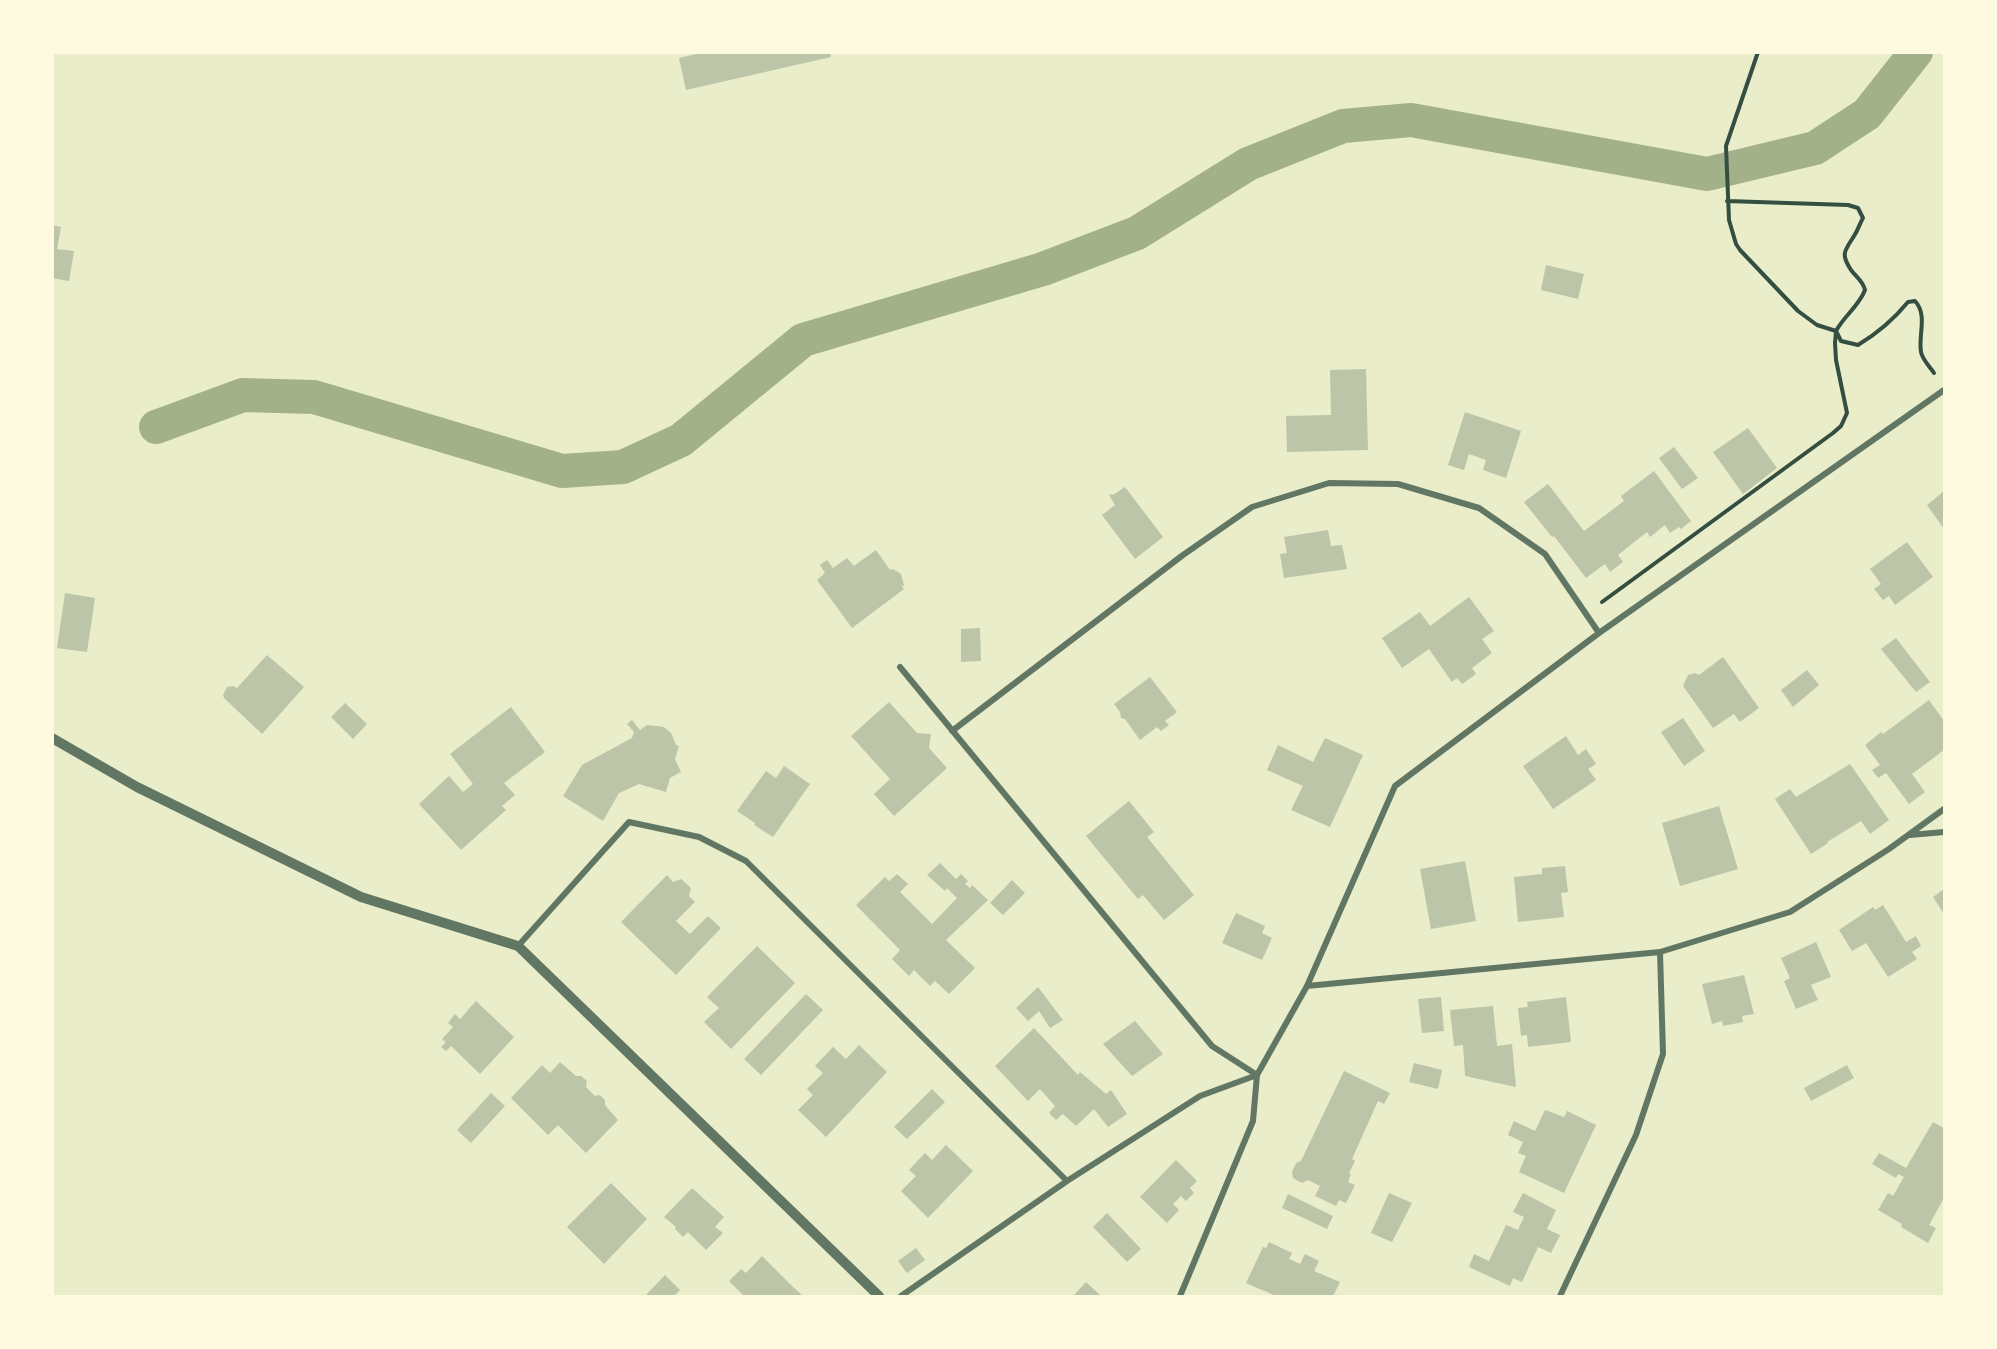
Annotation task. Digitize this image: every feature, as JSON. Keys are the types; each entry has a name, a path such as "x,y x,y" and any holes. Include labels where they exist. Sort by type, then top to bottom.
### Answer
{"street":[{"path":"1180,1296 1253,1121 1257,1075 1307,986 1395,786 1599,633 1944,390"},
{"path":"952,731 1183,555 1252,507 1329,483 1398,484 1479,508 1545,554 1599,633"},
{"path":"900,667 1212,1046 1257,1075"},
{"path":"52,738 137,786 361,897 518,946 879,1296"},
{"path":"1307,986 1660,952 1790,912 1909,836 1944,809"},
{"path":"518,946 629,822 699,837 746,861 1067,1181"},
{"path":"1909,836 1944,832"},
{"path":"1560,1296 1636,1135 1663,1054 1660,952"},
{"path":"901,1296 1067,1181 1200,1096 1257,1075"}],"path":[{"path":"1758,52 1726,146 1727,201 1729,220 1736,244 1798,311 1817,325 1836,331 1841,341 1858,345 1876,334 1896,317 1908,302 1916,300 1922,315 1921,354 1939,380"},
{"path":"1586,614 1841,426 1847,414 1834,343 1836,331 1842,320 1862,298 1865,291 1863,282 1855,276 1844,260 1845,249 1863,218 1858,208 1848,205 1727,201"}],"building":[{"path":"705,52 830,52 831,57 686,90 679,58"},
{"path":"52,225 61,227 57,249 74,251 69,281 52,278"},
{"path":"1546,265 1584,274 1578,299 1541,290"},
{"path":"1366,369 1368,450 1287,452 1286,416 1331,415 1330,370"},
{"path":"1465,412 1521,431 1506,478 1483,470 1486,460 1469,454 1464,470 1448,465"},
{"path":"1748,428 1777,468 1743,494 1713,452"},
{"path":"1674,447 1698,478 1682,489 1659,458"},
{"path":"1654,471 1691,521 1681,529 1679,527 1670,533 1665,525 1650,537 1647,532 1618,555 1623,562 1610,572 1605,564 1586,578 1524,502 1548,484 1584,531 1624,501 1621,496"},
{"path":"1125,487 1163,537 1135,559 1102,515 1115,505 1109,495"},
{"path":"1944,491 1944,529 1927,505"},
{"path":"1328,530 1331,546 1342,545 1347,569 1284,578 1280,554 1287,553 1284,537"},
{"path":"1907,542 1933,577 1895,605 1889,596 1883,600 1874,589 1881,584 1870,569"},
{"path":"876,550 890,570 893,569 901,574 904,589 852,628 817,580 825,573 820,565 827,560 833,568 847,558 854,566"},
{"path":"65,593 95,598 87,652 57,648"},
{"path":"1469,597 1494,631 1482,639 1492,653 1472,668 1476,674 1462,684 1457,678 1452,682 1429,649 1402,668 1382,638 1420,612 1430,626"},
{"path":"980,628 981,661 961,662 961,629"},
{"path":"1896,638 1930,682 1916,692 1881,649"},
{"path":"267,655 304,687 262,734 223,695 227,687 237,688"},
{"path":"1723,657 1759,708 1740,722 1734,714 1713,728 1683,686 1688,675 1695,673 1699,675"},
{"path":"1807,670 1819,685 1793,707 1781,690"},
{"path":"1150,677 1177,712 1165,721 1169,725 1161,731 1157,727 1140,740 1125,719 1121,718 1114,704"},
{"path":"1929,700 1944,721 1944,750 1912,774 1925,792 1909,804 1886,773 1878,778 1872,770 1880,765 1865,745"},
{"path":"889,702 917,733 931,734 929,748 947,768 894,816 874,794 890,779 851,736"},
{"path":"345,703 367,724 353,739 331,717"},
{"path":"511,707 545,752 504,783 515,795 502,806 506,810 461,850 419,804 449,776 463,792 473,784 450,754"},
{"path":"1683,718 1705,751 1684,766 1661,732"},
{"path":"632,720 640,730 647,725 664,727 671,733 676,745 679,746 675,759 681,772 670,778 666,792 639,784 619,793 603,821 563,796 582,765 632,738 634,732 627,724"},
{"path":"1566,736 1578,755 1586,749 1596,764 1588,769 1596,780 1553,809 1523,766"},
{"path":"1325,738 1363,755 1330,827 1291,810 1303,786 1267,770 1278,745 1313,762"},
{"path":"1850,764 1889,820 1870,834 1861,821 1811,854 1775,799 1790,789 1796,797"},
{"path":"784,766 810,784 773,837 737,811 766,771 776,778"},
{"path":"1129,801 1154,832 1147,837 1194,895 1164,920 1143,895 1138,899 1086,836"},
{"path":"1719,806 1738,869 1680,886 1662,823"},
{"path":"1465,861 1476,921 1431,929 1420,869"},
{"path":"940,863 956,879 961,874 968,881 965,884 970,888 972,885 988,900 946,940 975,968 949,994 935,981 930,986 914,970 909,976 892,959 900,950 856,905 885,877 889,881 897,874 908,884 900,892 932,924 957,898 947,888 945,891 927,875"},
{"path":"1565,866 1568,892 1561,893 1564,917 1518,922 1514,877 1542,874 1542,868"},
{"path":"667,875 673,882 681,879 691,888 689,896 695,902 676,921 690,934 708,916 721,928 676,975 621,922"},
{"path":"1012,880 1025,893 1003,915 990,903"},
{"path":"1944,889 1944,914 1933,897"},
{"path":"1883,905 1906,942 1916,936 1921,946 1912,952 1917,959 1888,977 1866,943 1852,951 1839,930 1873,907 1875,910"},
{"path":"1236,913 1265,926 1262,933 1272,938 1262,960 1222,943"},
{"path":"1816,942 1831,977 1811,985 1818,1000 1796,1009 1784,981 1790,978 1781,958"},
{"path":"757,946 795,983 731,1049 704,1022 719,1008 707,997"},
{"path":"1744,975 1754,1014 1742,1016 1743,1022 1723,1026 1722,1021 1712,1024 1702,984"},
{"path":"1038,987 1063,1020 1050,1028 1039,1011 1028,1021 1016,1008"},
{"path":"806,994 823,1010 761,1075 744,1059"},
{"path":"1441,997 1444,1031 1422,1033 1418,999"},
{"path":"1566,997 1571,1042 1528,1047 1527,1035 1521,1036 1518,1008 1528,1007 1527,1002"},
{"path":"476,1001 514,1037 480,1074 451,1046 446,1051 441,1047 446,1042 442,1039 453,1027 448,1023 455,1014 460,1019"},
{"path":"1493,1006 1497,1046 1512,1044 1516,1087 1465,1076 1463,1045 1454,1046 1450,1010"},
{"path":"1135,1021 1163,1054 1132,1076 1103,1044"},
{"path":"1034,1028 1078,1075 1080,1072 1106,1094 1111,1090 1127,1114 1108,1127 1094,1109 1076,1126 1063,1114 1056,1120 1049,1113 1055,1106 1040,1089 1028,1101 995,1066"},
{"path":"859,1045 887,1072 826,1137 798,1110 813,1095 807,1089 823,1073 815,1066 833,1047 846,1059"},
{"path":"560,1062 576,1076 581,1076 587,1081 586,1087 595,1096 600,1095 605,1100 605,1105 618,1120 586,1153 558,1125 548,1135 511,1098 542,1065 550,1073"},
{"path":"1414,1063 1442,1070 1438,1089 1409,1082"},
{"path":"1847,1065 1854,1078 1811,1101 1804,1088"},
{"path":"1344,1071 1390,1093 1384,1104 1378,1101 1352,1159 1355,1161 1349,1173 1351,1174 1348,1182 1355,1185 1346,1203 1339,1200 1336,1206 1315,1196 1320,1186 1308,1180 1302,1183 1293,1178 1292,1172 1296,1163 1301,1161"},
{"path":"932,1089 945,1102 907,1139 894,1127"},
{"path":"491,1093 505,1106 471,1143 457,1130"},
{"path":"1545,1110 1564,1117 1567,1111 1596,1125 1564,1193 1519,1172 1526,1156 1518,1153 1523,1142 1508,1135 1514,1121 1535,1131"},
{"path":"1933,1122 1944,1128 1944,1198 1929,1225 1936,1228 1928,1243 1878,1210 1888,1193 1893,1196 1904,1177 1898,1174 1896,1178 1872,1164 1879,1153 1906,1168"},
{"path":"946,1145 973,1171 928,1218 901,1191 916,1176 909,1170 925,1153 932,1160"},
{"path":"1176,1160 1197,1181 1190,1188 1194,1193 1186,1201 1181,1196 1173,1204 1179,1210 1167,1223 1140,1197"},
{"path":"611,1183 647,1219 604,1264 567,1227"},
{"path":"692,1188 724,1217 715,1227 723,1233 706,1250 688,1232 683,1237 675,1229 676,1227 664,1217"},
{"path":"1389,1193 1412,1203 1392,1242 1371,1233"},
{"path":"1523,1193 1556,1210 1547,1229 1560,1235 1551,1253 1538,1247 1522,1282 1513,1278 1510,1286 1469,1267 1474,1254 1489,1261 1506,1225 1518,1230 1524,1217 1513,1212"},
{"path":"1288,1194 1333,1216 1327,1229 1282,1208"},
{"path":"1107,1213 1141,1249 1127,1262 1093,1227"},
{"path":"1269,1242 1292,1253 1289,1259 1300,1264 1305,1254 1319,1261 1314,1271 1340,1282 1333,1296 1276,1296 1246,1283 1263,1247 1266,1248"},
{"path":"916,1248 925,1260 907,1273 898,1261"},
{"path":"762,1256 803,1296 744,1296 729,1281 741,1269 746,1273"},
{"path":"665,1275 680,1290 674,1296 645,1296"},
{"path":"1086,1282 1101,1296 1073,1296"}],"waterway":[{"path":"156,427 243,395 314,397 562,471 623,467 681,440 803,340 1043,269 1137,233 1248,164 1343,126 1411,120 1707,174 1815,148 1867,114 1916,52"}]}
